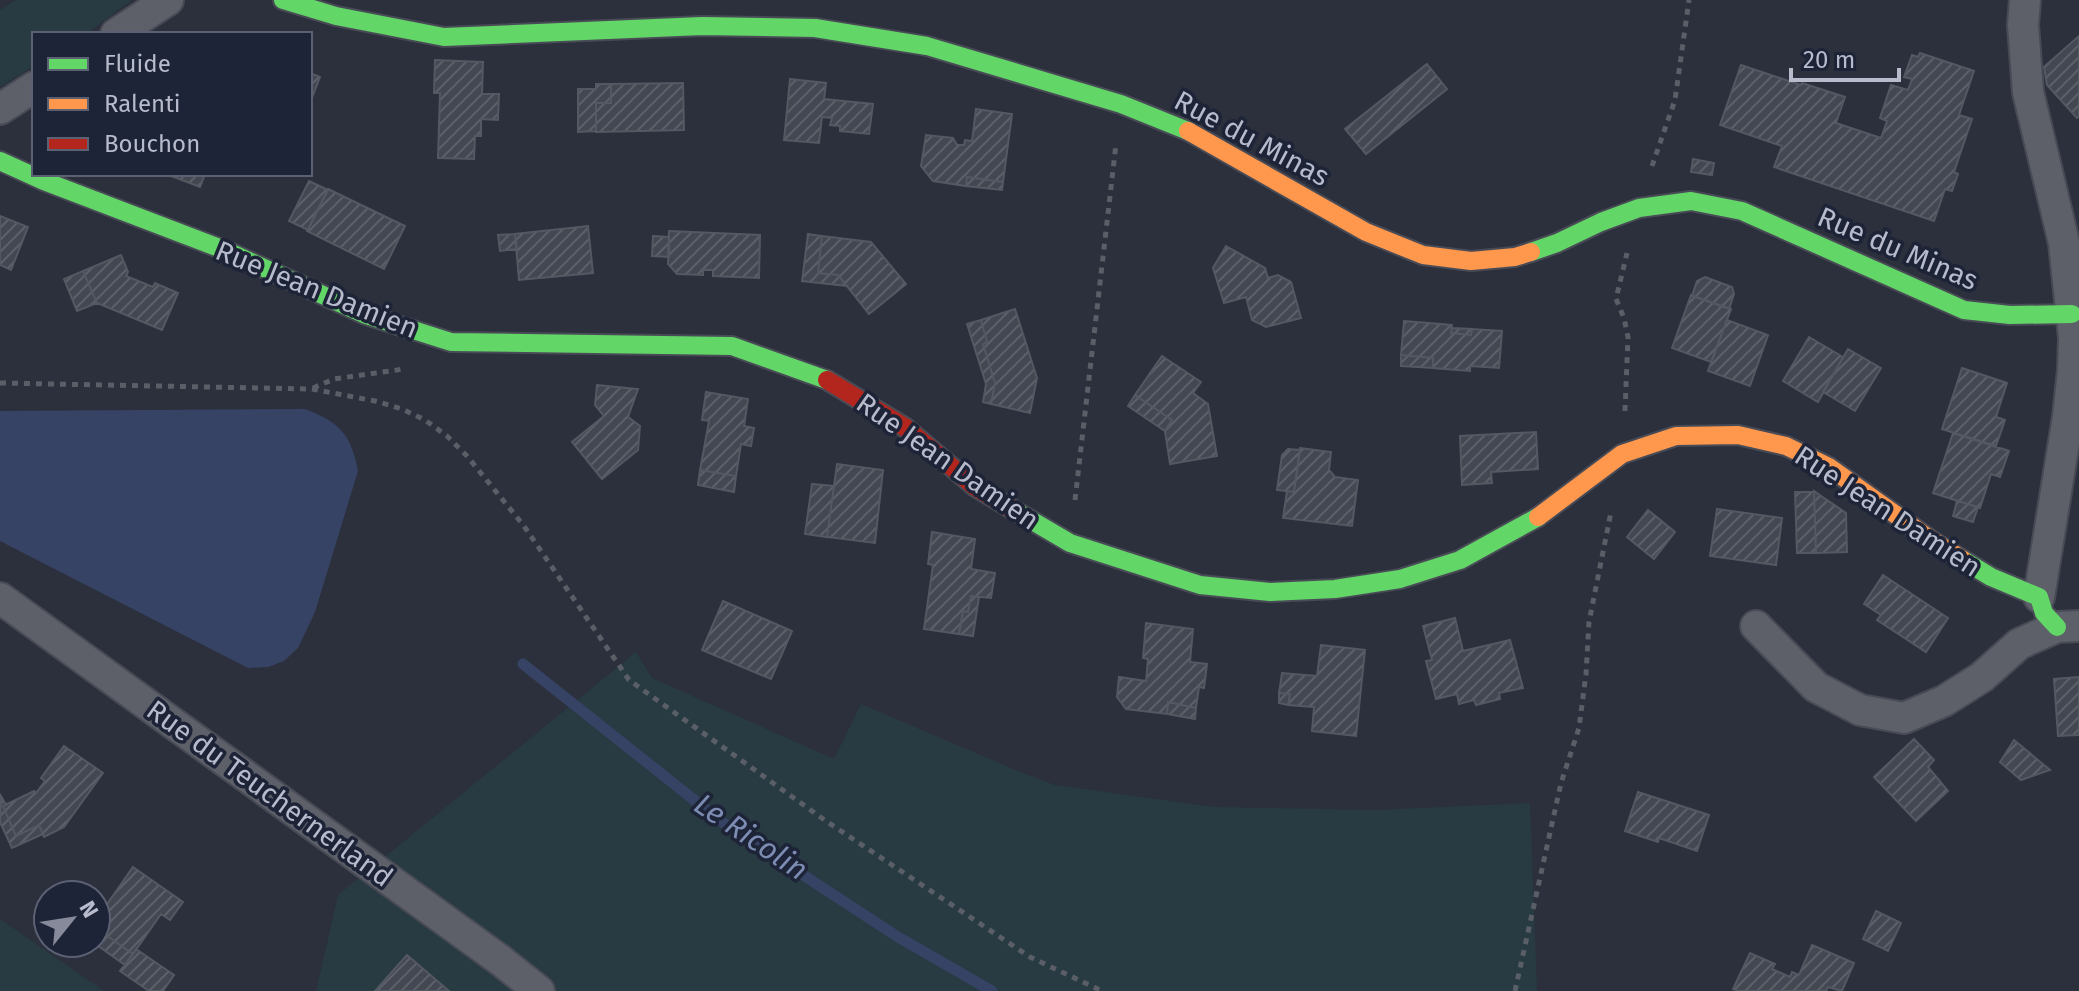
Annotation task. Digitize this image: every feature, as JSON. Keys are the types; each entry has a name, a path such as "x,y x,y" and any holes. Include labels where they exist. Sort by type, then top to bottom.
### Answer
{"street":[{"path":"119,32 168,0"},
{"name":"Rue du Minas","path":"283,0 336,16 444,37 702,26 815,28 927,46 1121,104 1193,133 1366,232 1423,255 1471,261 1515,257 1557,243 1639,208 1691,201 1742,211 1964,310 2010,315 2075,330"},
{"path":"2025,0 2023,25 2028,92 2064,243 2075,330 2068,417 2039,597 2044,613 2068,626"},
{"path":"0,109 32,88"},
{"name":"Rue Jean Damien","path":"0,161 32,176"},
{"name":"Rue Jean Damien","path":"33,176 227,251 366,315 451,342 732,346 825,378 906,428 974,486 1070,543 1200,585 1270,592 1335,589 1400,579 1460,560 1530,523 1622,454 1676,436 1738,435 1786,446 1829,467 1943,548 1991,577 2039,597"},
{"name":"Rue du Teuchernerland","path":"0,598 539,991"},
{"path":"1756,626 1816,687 1860,710 1904,718 1944,701 1982,677 2019,644 2068,626"}],"path":[{"path":"1070,543 1121,104"},
{"path":"312,389 334,379 407,369"},
{"path":"0,383 312,389 375,401 425,420 467,456 524,526 629,680 826,821 1030,957 1102,991"}],"shaded area":[{"path":"16,0 132,0 89,32 32,32 32,67 0,87 0,10"},
{"path":"636,652 652,678 834,759 861,704 1055,785 1214,807 1376,810 1530,803 1537,991 316,991 338,895"},
{"path":"0,919 32,941 32,959 58,959 104,991 0,991"}],"water":[{"path":"305,409 327,419 342,431 352,448 358,471 315,612 298,648 284,661 268,667 248,668 0,541 0,411"}],"building":[{"path":"2079,36 2077,118 2047,85 2044,67"},
{"path":"1920,53 1974,71 1959,115 1972,119 1954,172 1958,174 1952,191 1945,189 1934,221 1774,167 1782,146 1720,125 1741,65 1845,97 1836,123 1881,138 1887,121 1880,118 1891,85 1908,90 1912,79 1904,77 1912,55 1918,57"},
{"path":"435,60 483,62 482,94 499,94 498,120 481,119 481,136 475,136 474,159 438,158 440,93 434,93"},
{"path":"1427,64 1447,89 1366,154 1345,129"},
{"path":"312,74 320,77 312,98"},
{"path":"790,79 826,83 824,99 873,104 869,134 840,131 840,126 830,125 832,118 822,117 819,143 784,140"},
{"path":"683,83 684,130 596,132 596,103 611,103 611,84"},
{"path":"596,84 611,84 611,103 596,103 596,131 578,132 578,89 596,89"},
{"path":"976,109 1012,114 1003,182 967,177 966,186 933,181 921,166 926,135 953,138 957,145 964,145 965,140 972,141"},
{"path":"1693,159 1714,163 1712,175 1691,172"},
{"path":"171,176 204,176 200,187"},
{"path":"967,177 1003,182 1002,190 966,186"},
{"path":"309,181 328,190 308,230 289,221"},
{"path":"328,189 405,226 384,269 307,231"},
{"path":"0,216 28,227 11,270 0,265"},
{"path":"588,226 593,273 519,280 515,234"},
{"path":"669,231 760,235 759,278 713,276 713,270 703,270 703,275 677,274 668,264"},
{"path":"515,234 517,249 500,251 498,235"},
{"path":"808,234 822,236 818,273 838,275 847,286 802,281"},
{"path":"653,236 669,237 669,257 652,256"},
{"path":"822,236 871,242 906,284 869,314 838,275 818,273"},
{"path":"1226,246 1265,268 1268,278 1278,275 1291,282 1301,318 1266,327 1252,320 1246,297 1224,303 1213,268"},
{"path":"121,255 128,272 126,276 178,293 162,330 97,303 83,271"},
{"path":"83,271 97,303 77,311 64,279"},
{"path":"1705,277 1732,287 1734,294 1729,309 1692,296 1697,281"},
{"path":"1691,295 1731,309 1711,362 1672,348"},
{"path":"1015,309 1037,378 1030,413 991,404 995,383 983,344 987,342 981,320"},
{"path":"981,320 987,342 983,344 995,383 991,404 983,402 986,384 967,324"},
{"path":"1727,320 1768,335 1750,386 1708,371"},
{"path":"1404,321 1452,325 1451,333 1471,335 1472,329 1502,331 1499,368 1470,366 1470,371 1433,368 1433,358 1401,355"},
{"path":"1452,328 1472,329 1471,335 1451,333"},
{"path":"1809,337 1843,357 1818,402 1783,381"},
{"path":"1848,349 1881,368 1855,411 1823,392"},
{"path":"1401,355 1433,358 1433,368 1401,366"},
{"path":"1162,356 1201,382 1193,393 1208,404 1217,456 1170,464 1165,431 1172,420 1135,395"},
{"path":"1962,368 2007,383 1996,417 2005,420 1996,446 1942,429"},
{"path":"597,385 638,389 628,417 640,426 638,450 602,479 572,442 604,416 595,405"},
{"path":"706,392 748,399 744,426 754,428 751,446 741,444 736,476 700,470 709,421 702,420"},
{"path":"1135,395 1172,420 1165,431 1128,406"},
{"path":"1536,432 1538,469 1491,472 1492,483 1462,485 1460,436"},
{"path":"1953,433 2009,451 2000,477 1991,474 1980,508 1933,493"},
{"path":"1300,448 1331,452 1329,470 1335,477 1358,480 1352,526 1283,518 1287,491 1294,492"},
{"path":"1288,449 1300,450 1294,492 1277,490 1282,455"},
{"path":"837,464 883,470 875,543 827,537"},
{"path":"700,470 736,476 734,492 698,485"},
{"path":"812,484 834,486 827,537 805,534"},
{"path":"1814,491 1846,513 1847,552 1816,553"},
{"path":"1795,492 1814,492 1816,553 1797,553"},
{"path":"1957,501 1978,507 1973,522 1953,516"},
{"path":"1717,509 1782,518 1776,565 1710,556"},
{"path":"1648,510 1675,532 1654,559 1627,537"},
{"path":"932,532 975,539 971,569 995,573 991,598 971,596 968,612 963,611 959,634 924,629 933,565 928,564"},
{"path":"1883,575 1948,618 1926,652 1877,620 1881,615 1864,604"},
{"path":"971,596 979,597 973,636 959,634 963,611 968,612"},
{"path":"723,601 792,631 771,679 702,650"},
{"path":"1455,618 1463,651 1510,640 1523,688 1499,693 1500,699 1476,705 1474,700 1459,704 1457,694 1436,699 1426,661 1432,660 1423,626"},
{"path":"1146,623 1193,629 1190,662 1207,664 1204,688 1199,687 1196,708 1168,702 1167,714 1126,709 1117,697 1119,677 1146,681 1148,659 1143,658"},
{"path":"1321,645 1365,650 1356,736 1312,731 1314,707 1288,705 1290,694 1279,693 1282,673 1317,676"},
{"path":"2079,677 2079,735 2058,736 2054,679"},
{"path":"1279,693 1290,694 1288,705 1279,703"},
{"path":"1168,702 1196,708 1195,719 1167,714"},
{"path":"1914,739 1934,760 1928,767 1948,791 1916,821 1874,777"},
{"path":"2014,740 2050,770 2021,780 2000,762"},
{"path":"64,746 103,773 64,827 44,837 39,825 16,836 3,806 34,791 36,793 45,781 41,778"},
{"path":"1638,792 1709,815 1697,851 1625,831"},
{"path":"1,796 16,836 39,825 43,834 12,848 0,822"},
{"path":"133,867 183,902 170,920 161,914 133,954 112,939 112,897"},
{"path":"1876,911 1901,923 1888,951 1863,939"},
{"path":"112,939 133,954 125,965 112,956"},
{"path":"1812,945 1854,963 1842,991 1828,987 1826,991 1733,989 1750,953 1775,964 1772,969 1790,977 1792,972 1799,975"},
{"path":"136,949 174,975 163,991 149,991 120,971"},
{"path":"407,955 449,991 375,991"}],"waterway":[{"name":"Le Ricolin","path":"523,664 722,822 898,937 992,991"}],"traffic: fast":[{"path":"283,0 336,16 444,37 702,26 815,28 927,46 1121,104 1188,131"},
{"path":"0,161 32,176"},
{"path":"33,176 227,251 366,315 451,342 732,346 827,380"},
{"path":"1531,252 1639,208 1691,201 1742,211 1964,310 2010,315 2072,314"},
{"path":"1012,509 1070,543 1200,585 1270,592 1335,589 1400,579 1460,560 1538,517"},
{"path":"1963,560 1991,577 2039,597 2044,613 2057,627"}],"traffic: slow":[{"path":"1188,131 1366,232 1423,255 1471,261 1515,257 1531,252"},
{"path":"1538,517 1622,454 1676,436 1738,435 1786,446 1829,467 1963,560"}],"traffic: jam":[{"path":"827,380 906,428 974,486 1012,509"}]}
